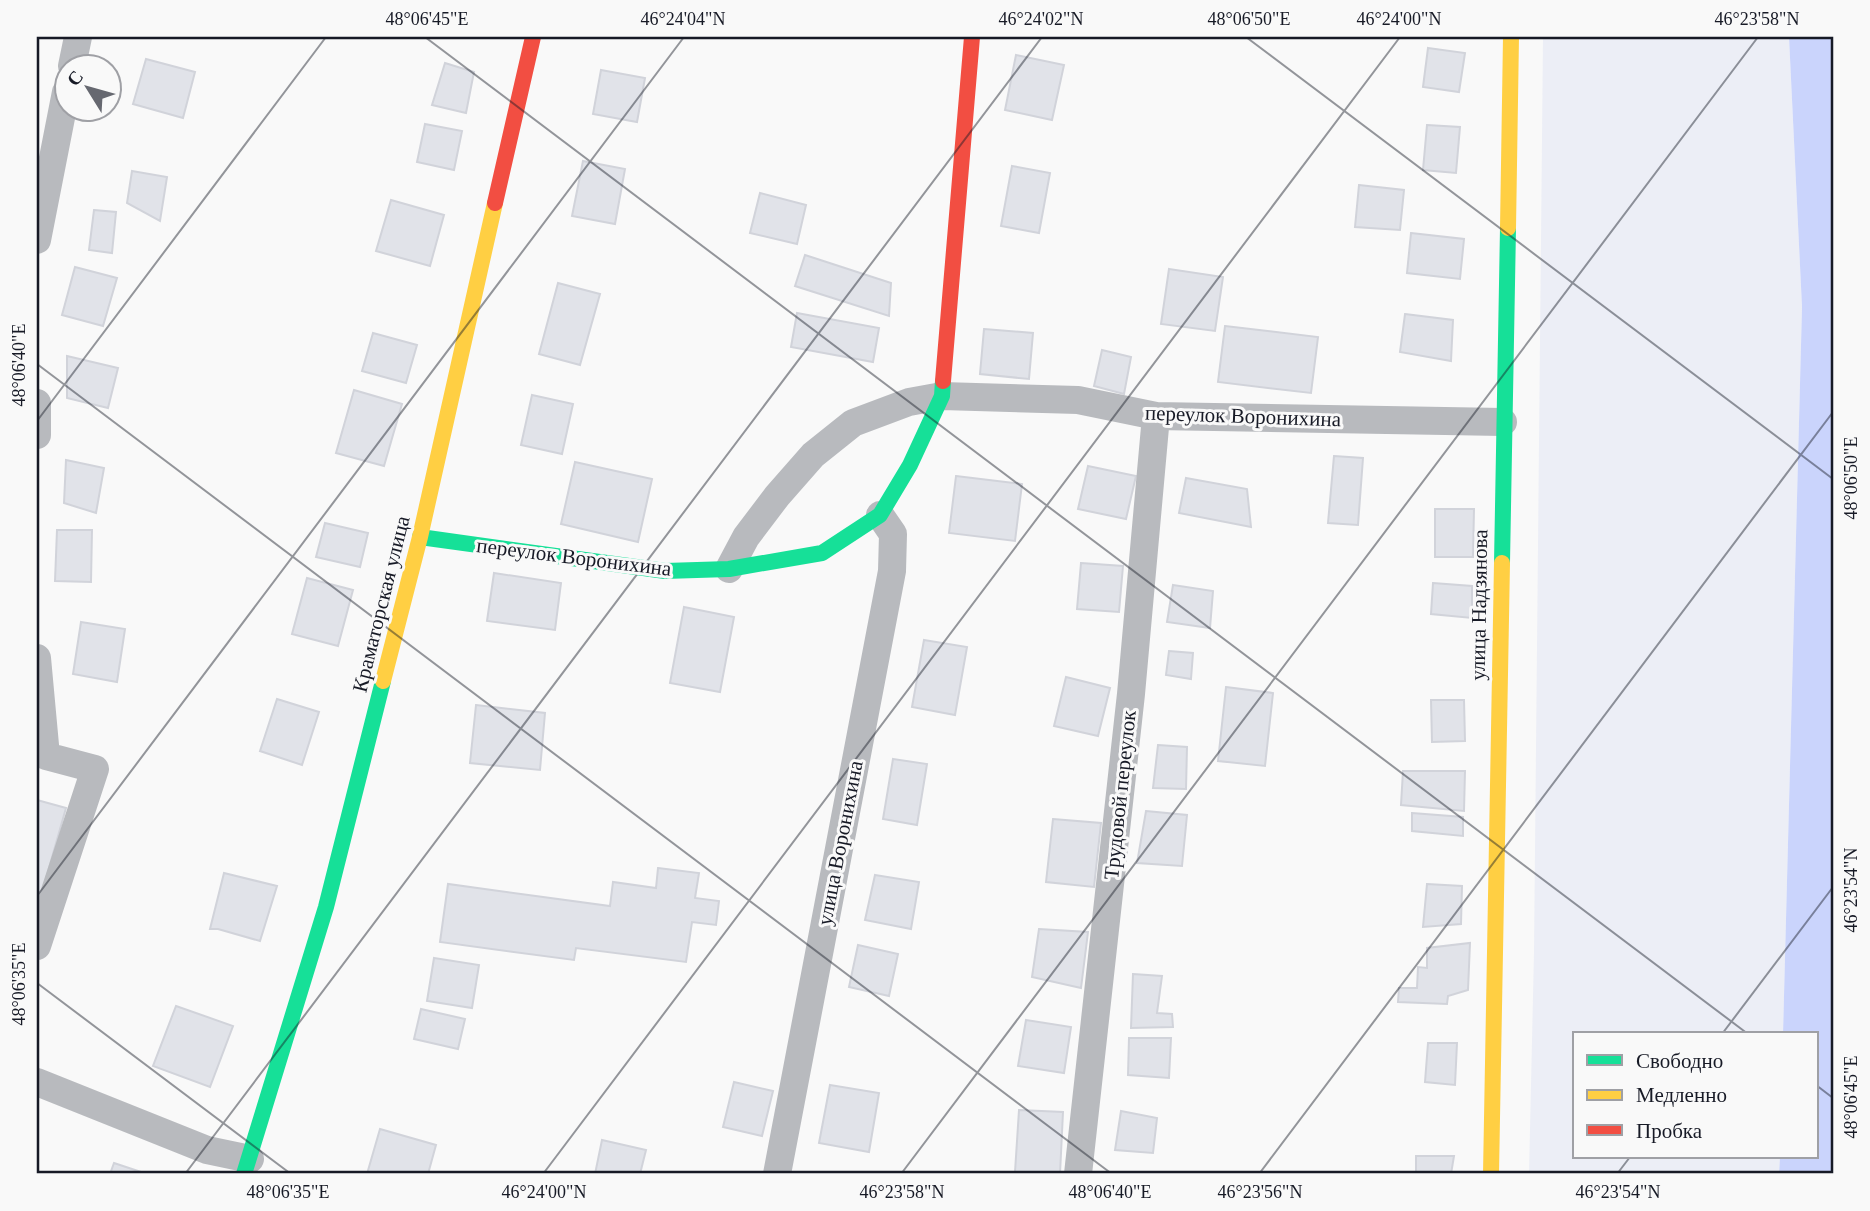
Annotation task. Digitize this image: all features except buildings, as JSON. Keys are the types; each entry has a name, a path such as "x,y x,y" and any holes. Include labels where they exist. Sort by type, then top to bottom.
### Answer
{"street":[{"name":"Краматорская улица","path":"247,1167 326,906 420,537 533,37"},
{"path":"942,396 972,37"},
{"name":"улица Надзянова","path":"1491,1174 1511,37"},
{"path":"37,240 60,122"},
{"name":"переулок Воронихина","path":"420,537 665,571 729,569 822,553 880,515 910,465 942,396"},
{"name":"переулок Воронихина","path":"729,569 777,495 813,455 853,423 909,402 942,396 1078,401 1156,416 1503,422"},
{"path":"37,403 37,435"},
{"name":"Трудовой переулок","path":"1078,1174 1131,694 1156,416"},
{"name":"улица Воронихина","path":"777,1174 892,571 893,534 880,515"},
{"path":"37,658 46,756 95,768 37,946"},
{"path":"37,1082 247,1167"}],"shaded area":[{"path":"1543,37 1789,37 1802,307 1783,1032 1573,1032 1573,1158 1780,1158 1779,1174 1529,1174 1534,952"}],"water":[{"path":"1789,37 1833,37 1833,1174 1779,1174 1780,1158 1818,1158 1818,1032 1783,1032 1802,307"}],"traffic: fast":[{"path":"1502,563 1508,228"},
{"path":"420,537 665,571 729,569 822,553 880,515 910,465 942,396 943,381"},
{"path":"244,1174 326,907 383,681"}],"traffic: slow":[{"path":"1508,228 1511,37"},
{"path":"383,681 420,537 495,203"},
{"path":"1491,1174 1502,563"}],"traffic: jam":[{"path":"495,203 533,37"},
{"path":"943,381 972,37"}]}
